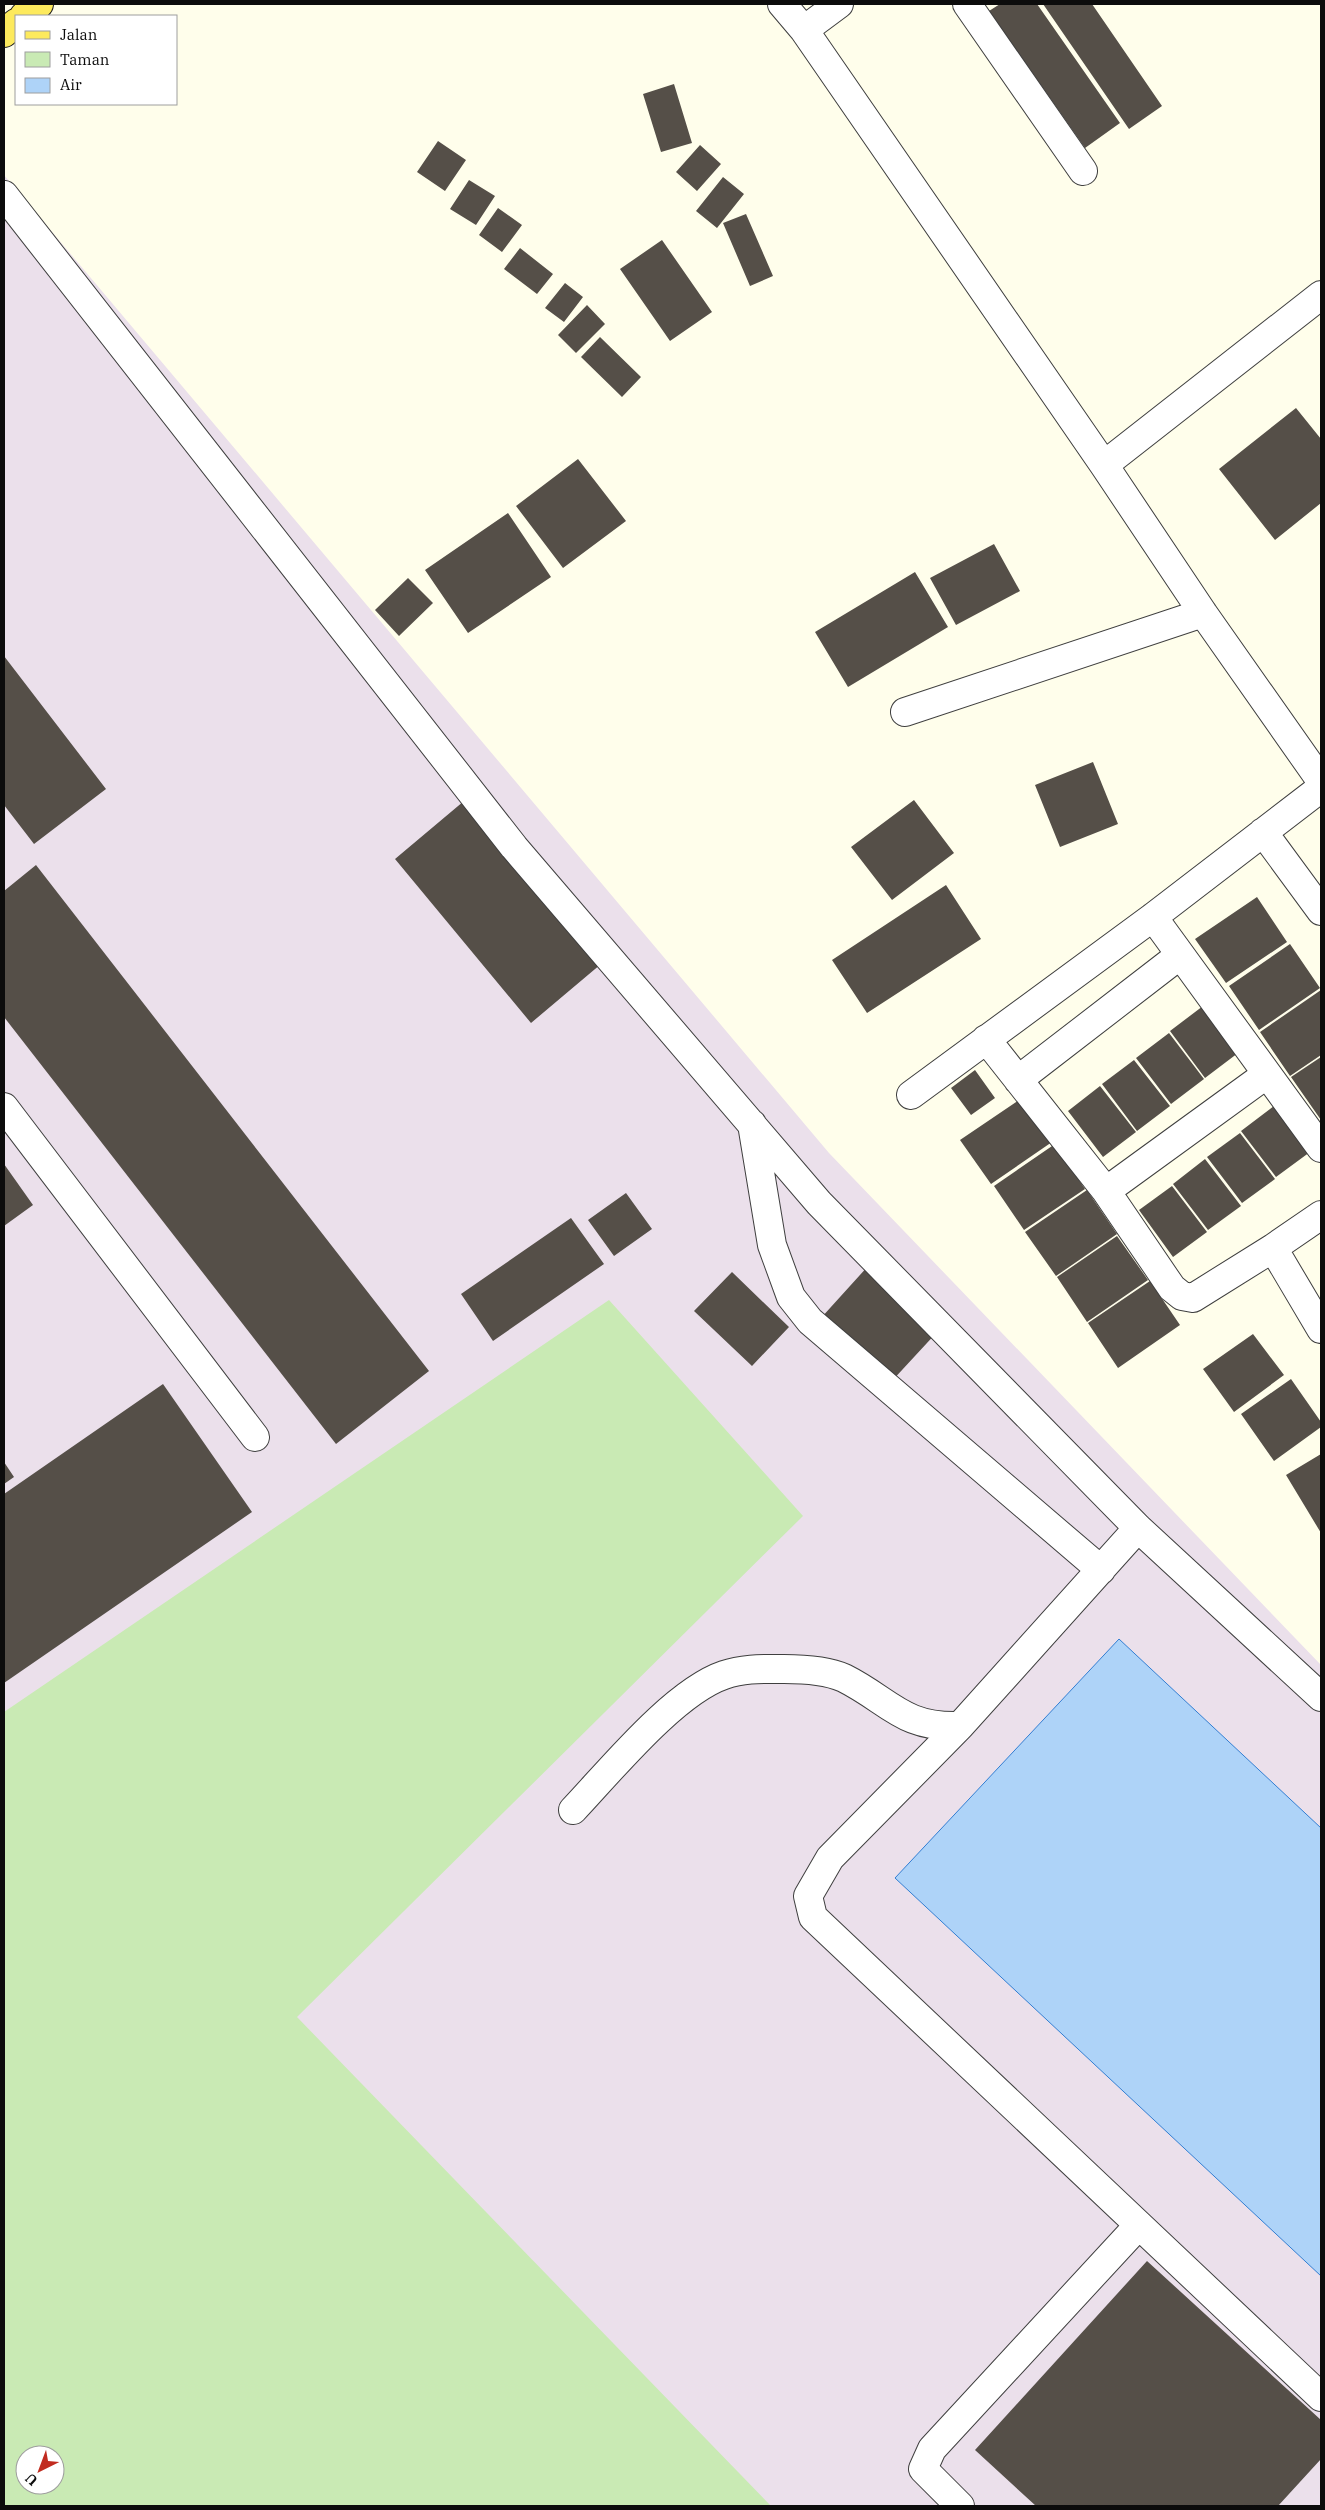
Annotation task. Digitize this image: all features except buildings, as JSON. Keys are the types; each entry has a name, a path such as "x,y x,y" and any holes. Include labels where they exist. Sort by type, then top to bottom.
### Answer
{"main road":[{"path":"25,15 39,4"},
{"path":"4,33 15,24"}],"street":[{"path":"782,4 804,30 1104,464 1203,613 1321,781"},
{"path":"804,30 839,4"},
{"path":"967,4 1083,171"},
{"path":"4,196 514,847 819,1202 1138,1528 1321,1697"},
{"path":"1104,464 1321,295"},
{"path":"905,712 1203,613"},
{"path":"911,1095 1153,917 1321,788"},
{"path":"1263,832 1321,911"},
{"path":"1153,917 1321,1148"},
{"path":"1018,1080 1180,955"},
{"path":"986,1039 1106,1191 1172,1288 1182,1296 1193,1298 1273,1248 1321,1215"},
{"path":"1106,1191 1267,1074"},
{"path":"4,1107 255,1437"},
{"path":"752,1124 772,1245 791,1297 810,1321 1101,1570"},
{"path":"1273,1248 1321,1329"},
{"path":"1138,1528 960,1726 830,1858 808,1896 813,1917 1321,2397"},
{"path":"573,1810 654,1725 699,1687 724,1675 747,1669 809,1670 843,1678 915,1722 940,1727 960,1726"},
{"path":"960,2506 923,2469 932,2449 1138,2226"}],"shaded area":[{"path":"4,175 829,1153 1321,1665 1321,2506 4,2506"}],"green space":[{"path":"609,1300 803,1516 297,2017 771,2506 4,2506 4,1712"}],"water":[{"path":"1119,1639 1321,1828 1321,2276 895,1878"}]}
